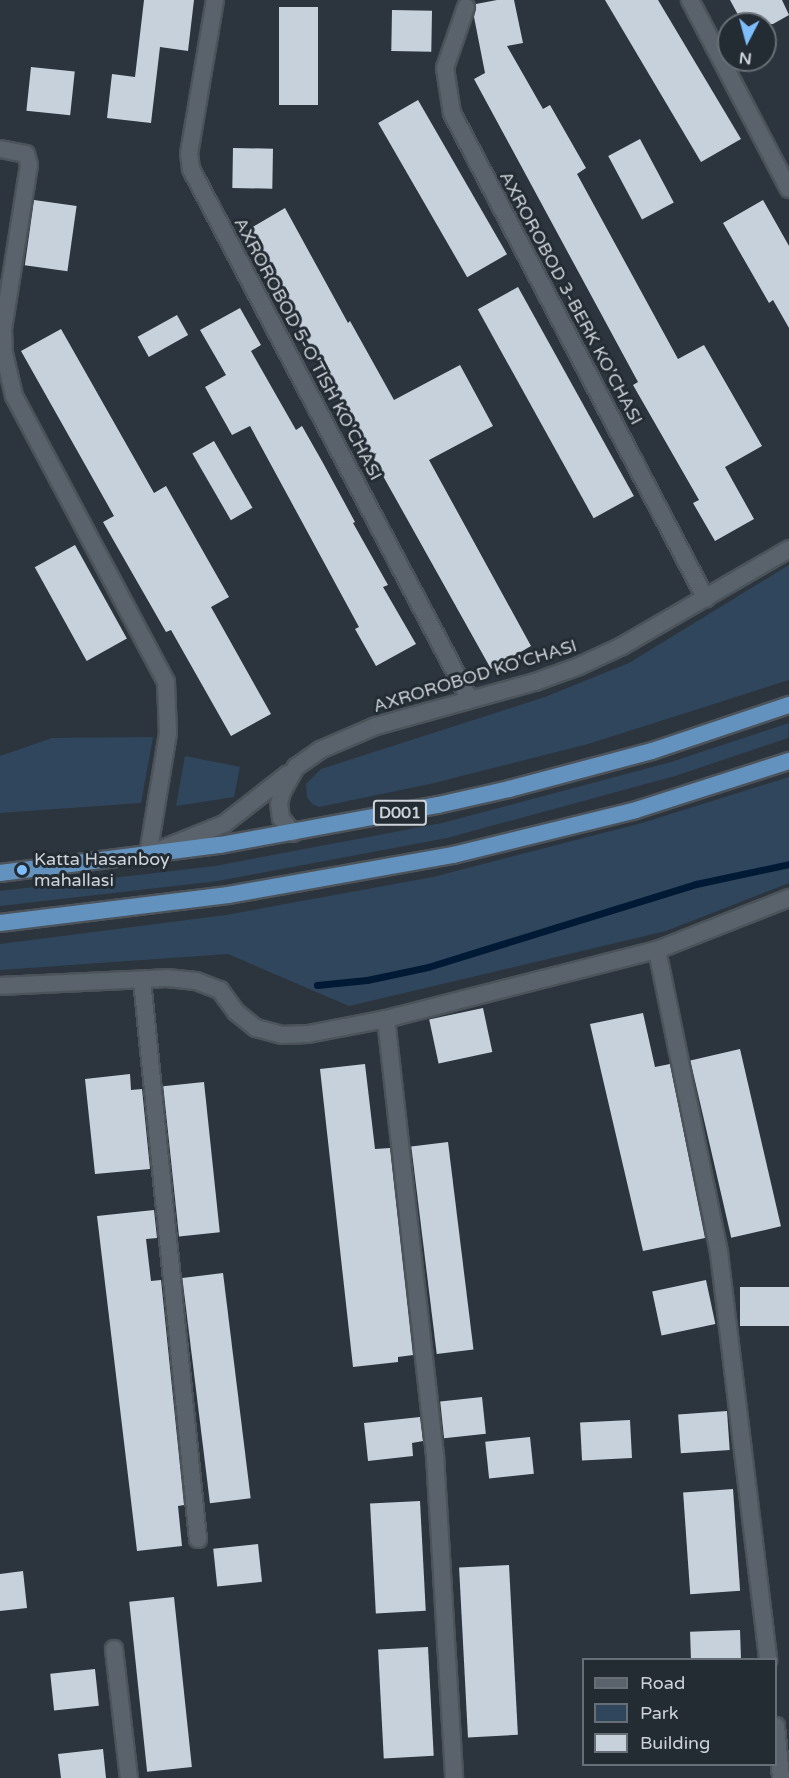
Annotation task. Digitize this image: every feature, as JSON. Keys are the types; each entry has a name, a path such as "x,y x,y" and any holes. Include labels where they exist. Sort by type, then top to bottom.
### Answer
{"highway":[{"name":"D001","path":"1,871 148,855 292,833 530,784 652,751 789,705"},
{"path":"0,923 228,895 453,855 636,810 789,761"}],"street":[{"name":"AXROROBOD 5-O'TISH KO'CHASI","path":"215,0 189,154 191,169 469,698"},
{"path":"690,0 789,189"},
{"name":"AXROROBOD 3-BERK KO'CHASI","path":"466,8 445,69 452,113 706,599"},
{"path":"0,149 26,154 29,165 3,329 7,395 166,682 168,733 148,855"},
{"name":"AXROROBOD KO'CHASI","path":"148,855 224,824 320,750 376,726 469,698 535,682 579,666 622,646 789,549"},
{"path":"292,833 281,818 279,804 296,767"},
{"path":"0,986 167,978 210,984 220,990 236,1012 250,1024 282,1035 308,1034 386,1019 657,950 789,898"},
{"path":"657,950 719,1253 768,1658"},
{"path":"142,980 198,1539"},
{"path":"386,1019 435,1455 454,1778"},
{"path":"114,1649 129,1778"},
{"path":"777,1736 781,1778"}],"green space":[{"path":"789,565 789,680 588,744 430,784 319,807 312,804 307,797 306,784 321,769 545,697 629,663"},
{"path":"789,723 788,738 675,776 447,838 218,881 0,906 0,891 215,866 442,823 671,762"},
{"path":"153,737 141,803 0,813 0,756 52,738"},
{"path":"185,756 240,767 234,797 176,806"},
{"path":"789,777 789,883 666,931 349,1006 228,954 0,970 0,944 226,915 433,877 642,823"}],"building":[{"path":"144,0 194,0 188,51 160,47 151,123 107,118 112,74 135,77"},
{"path":"514,0 523,43 507,46 543,109 550,105 586,168 577,174 678,359 704,345 762,446 725,467 754,519 715,541 693,503 699,500 633,385 638,382 474,79 485,73 474,17 476,4"},
{"path":"605,0 658,0 741,139 701,162"},
{"path":"730,0 782,0 789,15 777,22 777,12 736,12"},
{"path":"279,7 318,7 318,105 279,105"},
{"path":"392,10 432,11 431,52 391,51"},
{"path":"31,67 75,72 70,115 26,111"},
{"path":"418,100 507,254 467,277 378,123"},
{"path":"640,139 674,203 642,219 608,156"},
{"path":"233,148 273,149 272,189 232,188"},
{"path":"34,200 77,206 67,271 25,265"},
{"path":"763,200 789,246 789,328 773,300 769,303 723,223"},
{"path":"285,208 348,323 350,321 394,400 460,365 493,426 429,460 531,646 491,669 246,231"},
{"path":"518,287 634,496 594,518 478,309"},
{"path":"240,308 261,345 251,351 296,430 302,426 323,463 388,585 383,587 416,644 376,666 355,629 359,627 250,426 232,435 205,387 226,375 200,330"},
{"path":"177,315 188,335 149,357 138,337"},
{"path":"61,329 154,493 166,486 229,597 211,607 271,714 231,736 171,630 166,632 103,522 114,516 21,351"},
{"path":"214,441 253,508 231,520 192,454"},
{"path":"75,545 127,639 87,661 35,567"},
{"path":"483,1008 492,1052 439,1063 429,1019"},
{"path":"643,1013 655,1067 670,1064 705,1238 643,1251 590,1024"},
{"path":"740,1049 781,1226 731,1238 690,1060"},
{"path":"365,1064 375,1149 390,1148 413,1355 398,1357 398,1362 353,1367 320,1069"},
{"path":"130,1074 131,1090 142,1089 150,1169 95,1174 85,1079"},
{"path":"204,1082 220,1232 179,1236 163,1086"},
{"path":"448,1142 473,1349 437,1354 411,1147"},
{"path":"154,1210 157,1238 146,1239 151,1281 161,1280 184,1505 178,1506 182,1546 137,1551 97,1216"},
{"path":"223,1273 251,1498 210,1503 182,1278"},
{"path":"706,1280 715,1324 662,1335 652,1291"},
{"path":"740,1287 789,1287 789,1326 740,1326"},
{"path":"482,1397 486,1434 444,1438 440,1401"},
{"path":"727,1411 730,1450 681,1453 678,1414"},
{"path":"420,1417 423,1441 412,1443 413,1456 368,1461 364,1423"},
{"path":"630,1420 632,1458 582,1461 580,1423"},
{"path":"530,1437 534,1474 489,1479 485,1442"},
{"path":"733,1489 740,1591 690,1594 683,1492"},
{"path":"420,1501 426,1611 376,1613 370,1504"},
{"path":"258,1544 262,1582 217,1586 213,1549"},
{"path":"509,1565 518,1735 468,1737 459,1568"},
{"path":"23,1571 27,1608 0,1611 0,1574"},
{"path":"174,1597 192,1767 147,1772 129,1602"},
{"path":"740,1630 741,1658 691,1658 690,1632"},
{"path":"428,1647 434,1756 384,1758 378,1650"},
{"path":"95,1669 99,1706 54,1711 50,1674"},
{"path":"103,1749 106,1778 61,1778 58,1754"}],"waterway":[{"path":"317,985 367,980 428,967 696,884 789,864"}],"place":[{"name":"Katta Hasanboy mahallasi","path":"22,870"}]}
